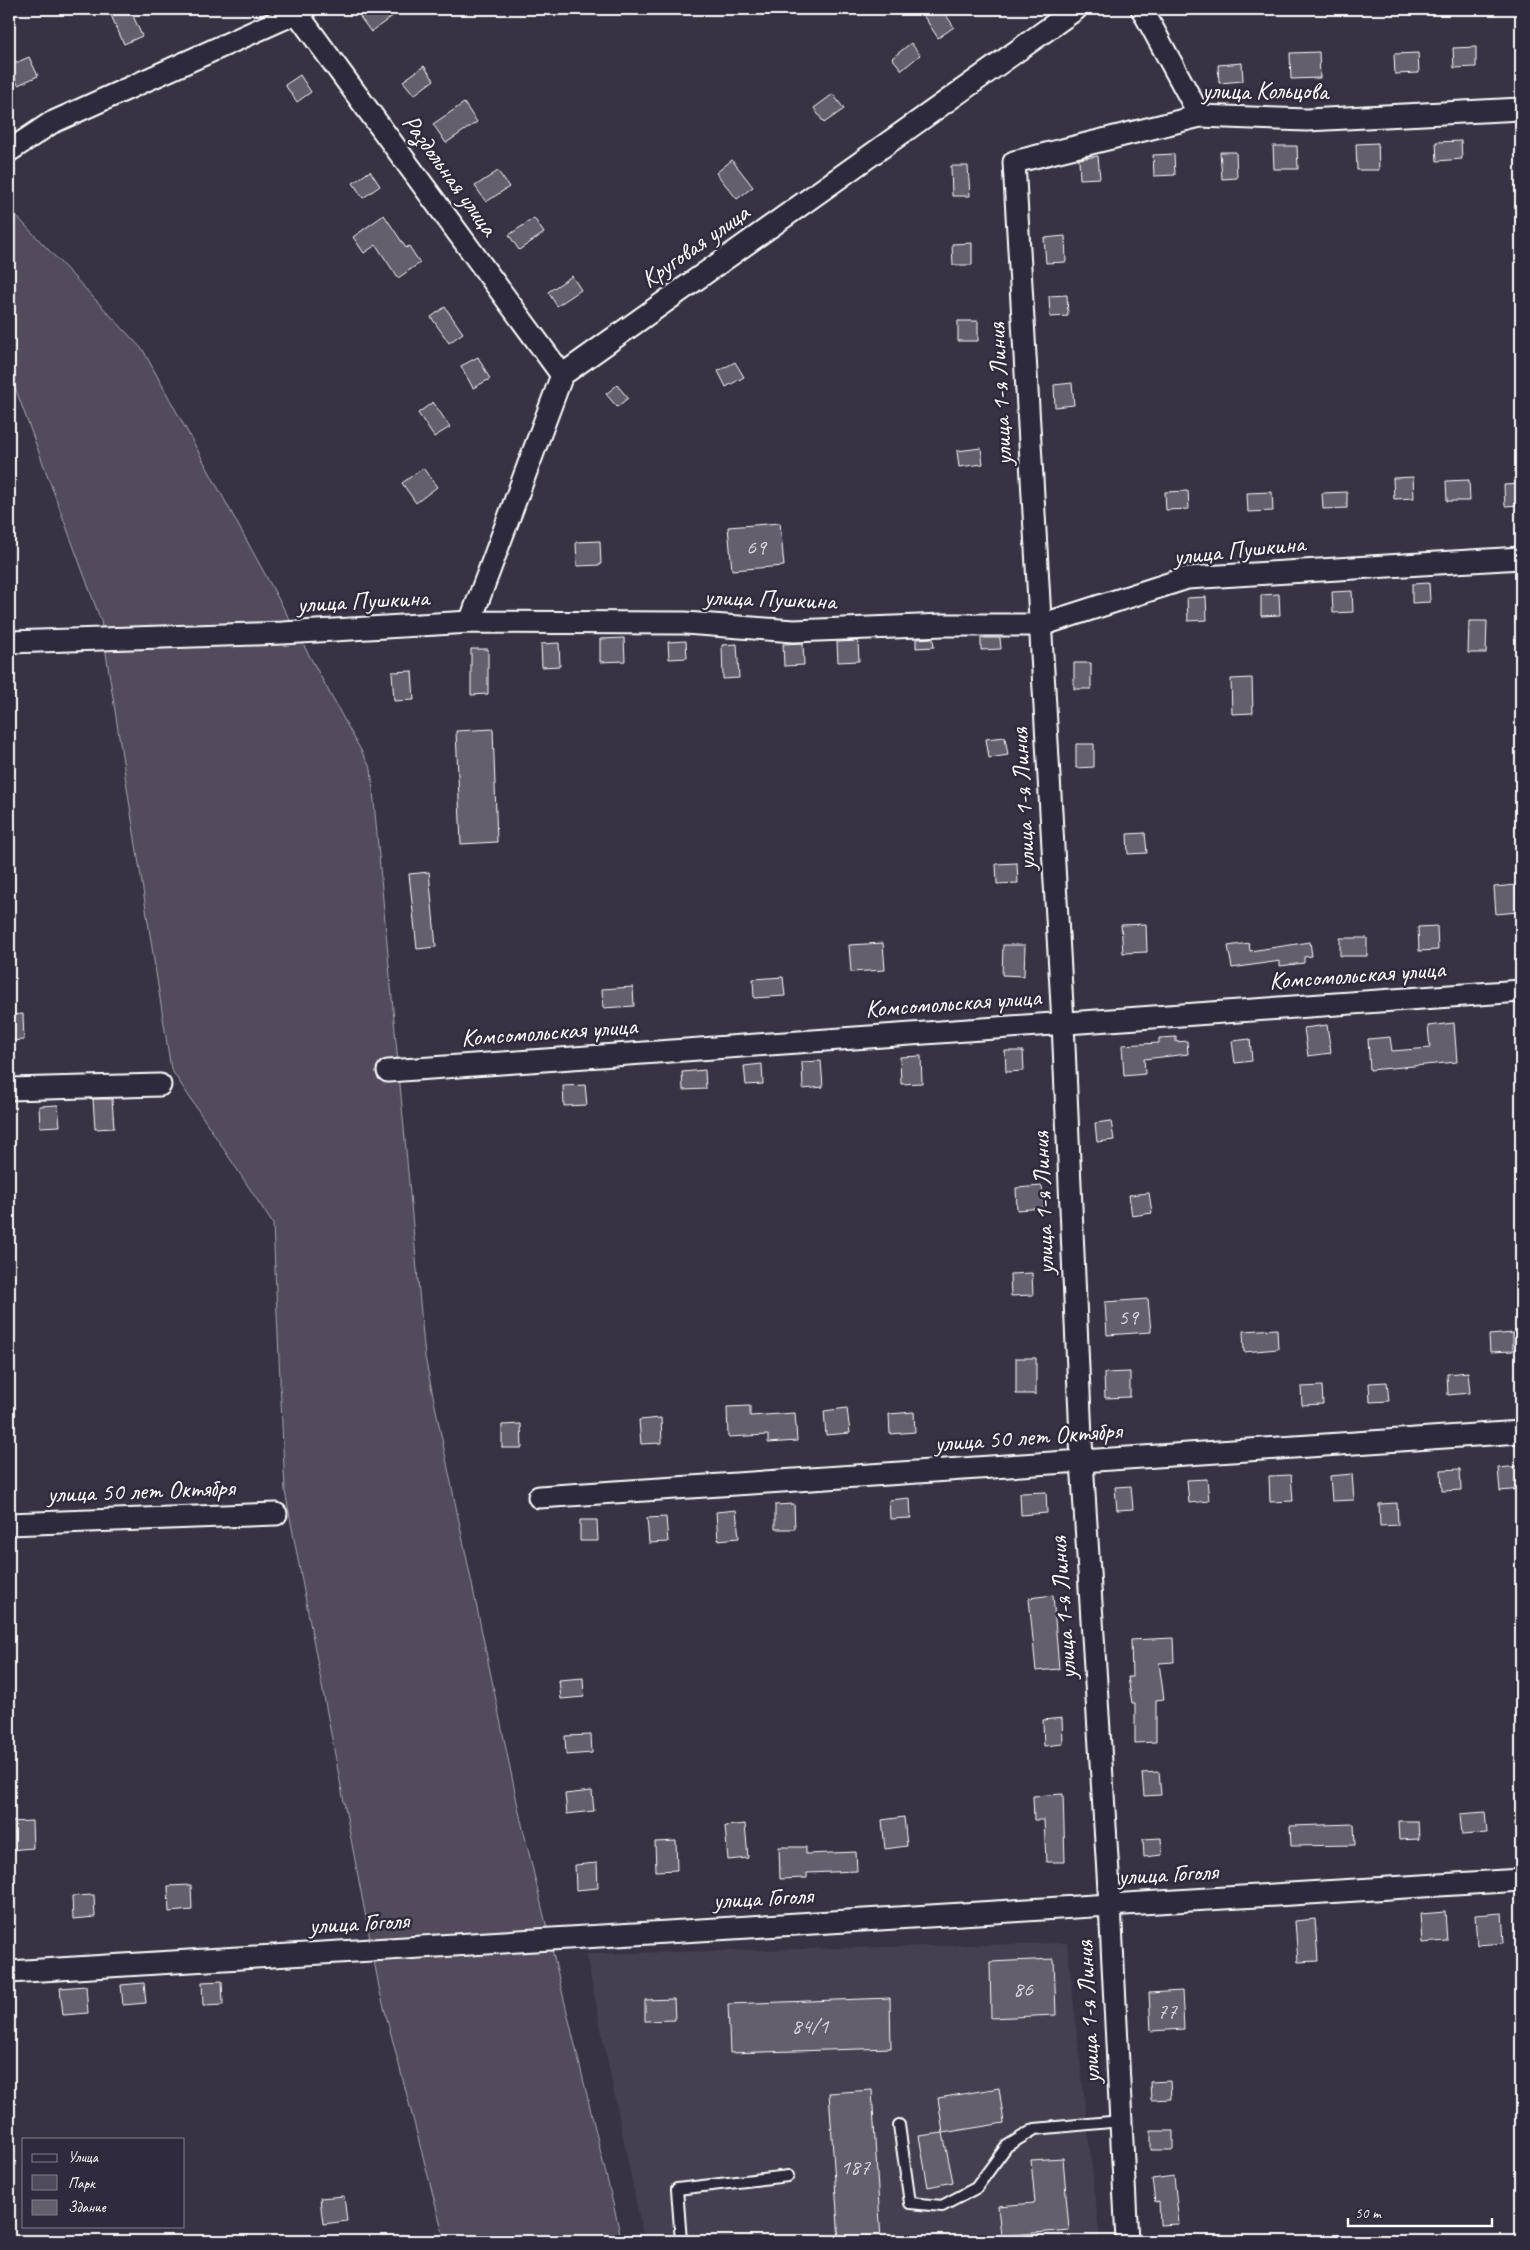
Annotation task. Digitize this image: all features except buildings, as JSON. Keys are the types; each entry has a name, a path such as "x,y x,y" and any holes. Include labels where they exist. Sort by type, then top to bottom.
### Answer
{"street":[{"name":"Круговая улица","path":"562,375 1076,9"},
{"path":"1142,9 1200,116"},
{"name":"Раздольная улица","path":"299,10 562,375"},
{"path":"9,151 50,123 299,10"},
{"name":"улица Кольцова","path":"1014,162 1200,116 1307,120 1521,109"},
{"name":"улица 1-я Линия","path":"1014,162 1063,1023 1082,1461 1110,1905 1127,2241"},
{"path":"470,622 562,375"},
{"name":"улица Пушкина","path":"9,642 283,633 470,622 685,623 794,631 944,625 1041,625 1187,578 1521,558"},
{"name":"Комсомольская улица","path":"388,1071 1521,991"},
{"path":"9,1089 160,1085"},
{"name":"улица 50 лет Октября","path":"539,1497 1521,1432"},
{"name":"улица 50 лет Октября","path":"9,1524 276,1514"},
{"name":"улица Гоголя","path":"9,1972 1521,1880"}],"lane":[{"path":"899,2124 910,2202 942,2206 976,2188 1007,2146 1035,2128 1121,2121"},
{"path":"681,2241 677,2189 788,2176"}],"shaded area":[{"path":"1067,1943 1100,2241 644,2241 586,1954"}],"green space":[{"path":"9,208 143,350 371,769 425,1357 520,1816 622,2241 445,2241 380,1992 285,1491 273,1224 171,1069 101,621 9,371"}]}
